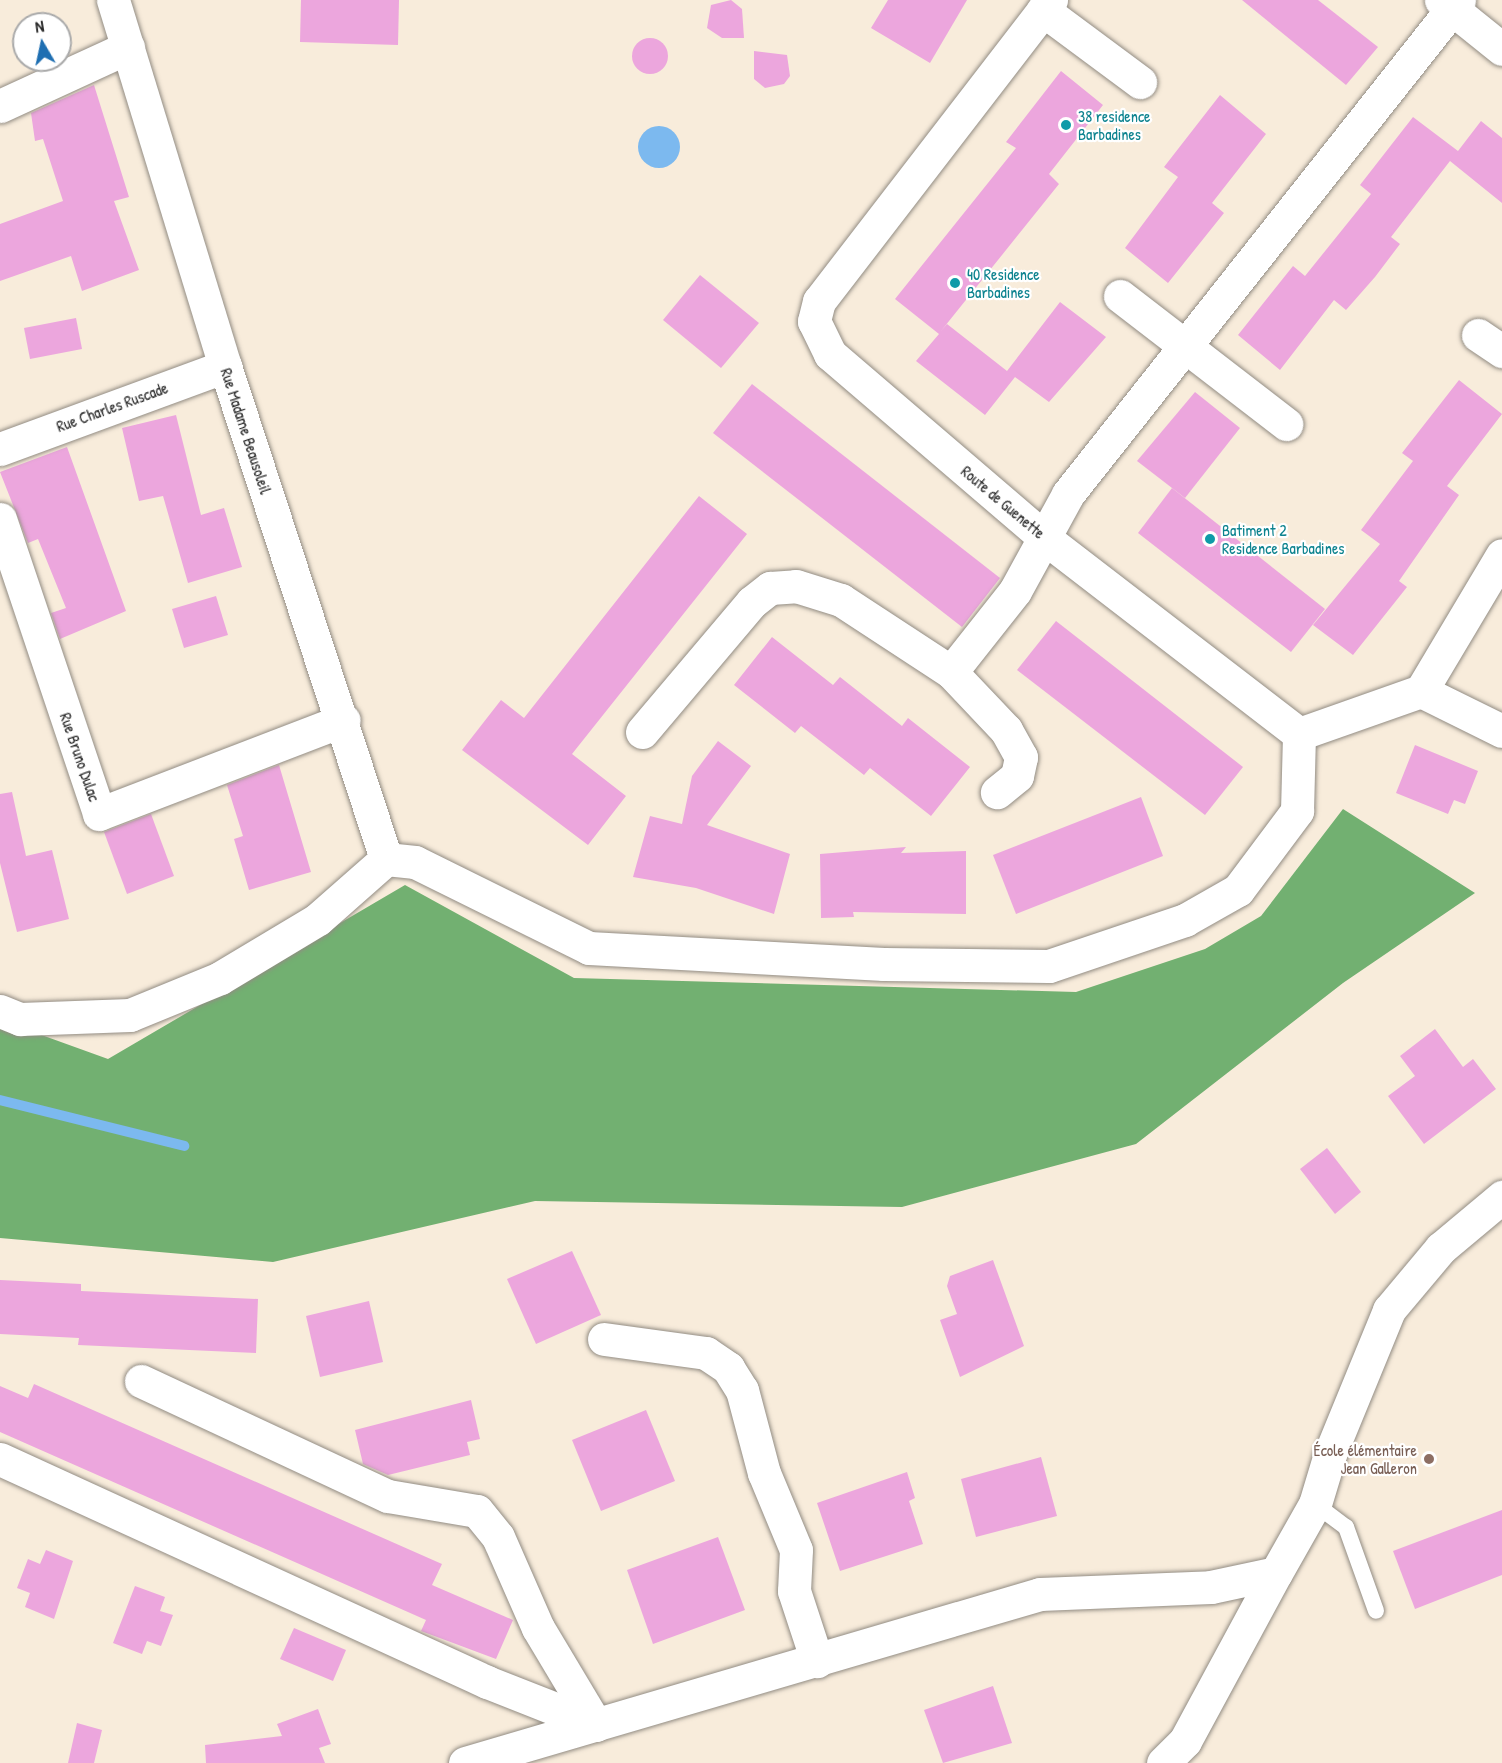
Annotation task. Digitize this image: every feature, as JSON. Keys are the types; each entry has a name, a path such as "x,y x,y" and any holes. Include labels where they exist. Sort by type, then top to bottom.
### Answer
{"street":[{"name":"Rue Madame Beausoleil","path":"113,0 225,366 344,720 386,859"},
{"path":"951,672 1015,591 1042,536 1068,494 1184,349 1450,3 1502,49"},
{"path":"1047,5 1140,82"},
{"name":"Route de Guenette","path":"1047,5 819,301 814,321 830,354 1042,536 1299,734"},
{"path":"0,105 128,47"},
{"path":"1120,297 1184,349 1286,424"},
{"name":"Rue Charles Ruscade","path":"0,448 225,366"},
{"name":"Rue Bruno Dulac","path":"0,519 99,814 344,720"},
{"path":"0,1011 20,1019 130,1015 220,978 318,919 386,859 415,862 590,948 884,964 1049,966 1185,920 1238,890 1297,811 1299,734 1421,691 1502,555"},
{"path":"642,732 752,602 770,588 796,586 841,600 951,672 1006,730 1021,758 1017,776 998,792"},
{"path":"1421,691 1502,731"},
{"path":"1164,1763 1185,1742 1316,1504 1330,1454 1389,1310 1441,1248 1502,1197"},
{"path":"604,1339 706,1353 728,1368 742,1390 764,1473 795,1550 794,1591 817,1661"},
{"path":"141,1381 388,1496 477,1511 498,1537 538,1628 596,1725"},
{"path":"0,1460 39,1473 487,1682 596,1725"},
{"path":"465,1763 1040,1594 1211,1587 1276,1573"}],"lane":[{"path":"1316,1504 1346,1527 1376,1611"}],"green space":[{"path":"1343,809 1475,893 1343,983 1136,1144 902,1207 535,1201 273,1262 0,1238 0,1020 108,1059 405,885 574,978 1076,992 1205,949 1261,916"}],"water":[{"path":"659,126 674,132 680,147 674,162 659,168 644,162 638,147 644,132"}],"building":[{"path":"301,0 399,0 398,45 300,42"},
{"path":"731,0 742,9 744,38 722,38 707,28 711,5"},
{"path":"888,0 967,0 930,63 871,28"},
{"path":"1242,0 1318,0 1378,47 1346,85"},
{"path":"650,38 663,43 668,56 663,69 650,74 637,69 632,56 637,43"},
{"path":"754,51 787,55 790,76 784,84 765,88 754,79"},
{"path":"1061,71 1103,105 1049,174 1059,184 941,331 947,324 1007,371 1060,302 1106,337 1049,402 1011,374 1015,377 985,415 916,361 939,334 895,299 1016,148 1006,142"},
{"path":"94,85 129,197 114,201 139,270 82,291 71,256 0,281 0,224 63,201 43,139 35,141 31,113"},
{"path":"1220,95 1266,134 1212,203 1224,213 1168,283 1125,248 1178,177 1164,167"},
{"path":"1413,117 1458,151 1481,121 1502,138 1502,203 1450,161 1391,237 1400,244 1375,277 1346,310 1334,300 1280,370 1238,335 1293,266 1305,276 1371,194 1360,185"},
{"path":"700,275 759,323 721,368 663,320"},
{"path":"76,318 82,349 30,359 24,328"},
{"path":"1459,380 1502,414 1447,486 1459,495 1399,581 1407,587 1353,655 1313,625 1380,544 1361,530 1413,461 1402,453"},
{"path":"752,384 1000,578 962,627 713,433"},
{"path":"1195,392 1240,428 1185,498 1137,461"},
{"path":"176,415 201,515 224,508 242,567 188,583 163,496 139,501 122,428"},
{"path":"67,447 126,611 60,639 51,613 66,608 38,539 28,543 0,472"},
{"path":"1172,488 1325,609 1291,652 1138,533"},
{"path":"699,496 747,534 572,754 626,796 588,845 462,750 501,700 524,718"},
{"path":"216,596 228,635 184,648 172,609"},
{"path":"1056,621 1243,767 1205,815 1017,670"},
{"path":"772,637 833,685 840,677 902,726 908,718 970,767 931,816 870,768 864,775 801,726 795,733 734,685"},
{"path":"718,741 751,766 707,825 790,854 774,914 696,888 633,877 650,816 682,824 692,776"},
{"path":"1415,745 1478,771 1465,804 1454,800 1448,814 1396,793"},
{"path":"279,765 311,872 249,890 234,839 243,836 227,785"},
{"path":"12,792 26,856 52,850 69,919 17,932 0,863 0,794"},
{"path":"1141,797 1163,856 1016,914 993,855"},
{"path":"151,814 174,876 127,894 104,832"},
{"path":"906,847 901,853 966,851 966,914 853,912 854,917 821,918 820,854"},
{"path":"1435,1029 1463,1067 1473,1059 1496,1089 1424,1144 1388,1096 1415,1076 1400,1056"},
{"path":"1327,1148 1361,1192 1335,1214 1300,1169"},
{"path":"572,1251 601,1315 536,1344 507,1279"},
{"path":"993,1260 1024,1346 960,1377 940,1320 957,1314 947,1286 950,1276"},
{"path":"0,1280 81,1284 81,1291 258,1299 256,1353 78,1345 79,1338 0,1334"},
{"path":"369,1301 383,1362 320,1377 306,1316"},
{"path":"34,1384 442,1564 432,1585 513,1620 496,1659 421,1631 426,1620 0,1432 0,1386 28,1398"},
{"path":"471,1400 480,1439 467,1442 470,1455 388,1475 363,1464 355,1430"},
{"path":"646,1410 675,1481 601,1511 572,1440"},
{"path":"1041,1457 1057,1516 976,1537 961,1479"},
{"path":"907,1472 915,1498 909,1501 923,1544 840,1571 817,1503"},
{"path":"1502,1510 1502,1575 1415,1609 1393,1551"},
{"path":"718,1537 745,1610 653,1644 627,1570"},
{"path":"46,1550 73,1561 54,1619 25,1607 30,1593 17,1588 28,1559 40,1564"},
{"path":"135,1586 165,1597 160,1611 173,1615 161,1646 147,1641 142,1654 113,1643"},
{"path":"294,1628 346,1650 333,1681 280,1659"},
{"path":"993,1686 1012,1743 943,1763 924,1710"},
{"path":"318,1709 331,1744 319,1748 325,1763 206,1763 205,1745 282,1736 277,1724"},
{"path":"77,1723 102,1730 94,1763 68,1763"}],"waterway":[{"path":"0,1100 184,1146"}],"place":[{"name":"38 residence Barbadines","path":"1066,125"},
{"name":"40 Residence Barbadines","path":"955,283"},
{"name":"Batiment 2 Residence Barbadines","path":"1210,539"},
{"name":"École élémentaire Jean Galleron","path":"1429,1459"}]}
